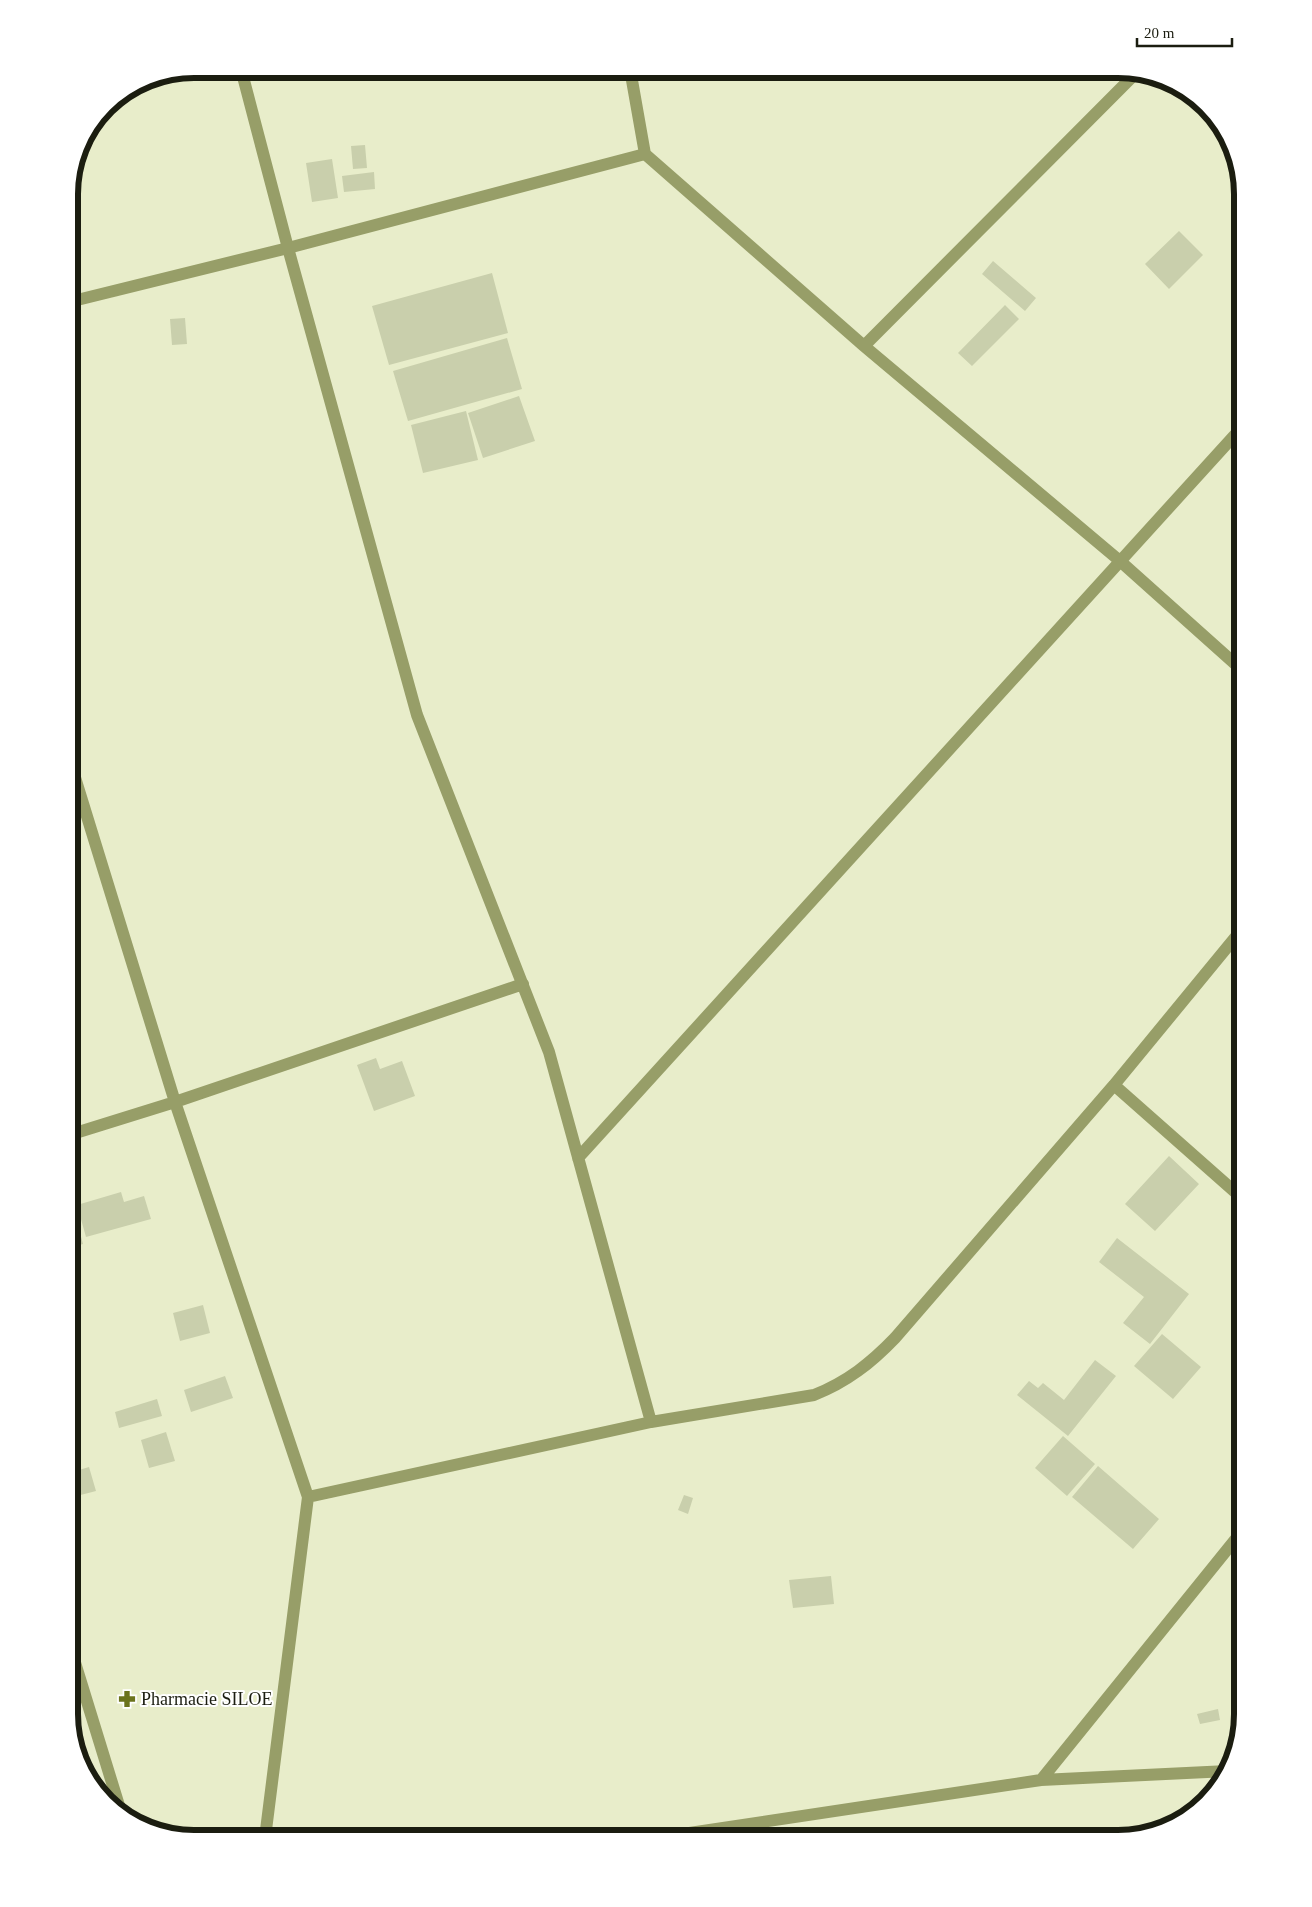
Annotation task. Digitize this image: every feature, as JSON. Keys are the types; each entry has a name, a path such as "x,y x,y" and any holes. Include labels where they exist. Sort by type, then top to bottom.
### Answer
{"street":[{"path":"243,78 288,248 417,715 549,1052 650,1422"},
{"path":"632,78 645,154 864,346 1120,561 1234,663"},
{"path":"864,346 1130,78"},
{"path":"78,300 288,248 645,154"},
{"path":"578,1158 1234,436"},
{"path":"78,787 175,1102 308,1497 266,1829"},
{"path":"308,1497 650,1422 814,1395 854,1376 895,1338 1114,1084 1234,939"},
{"path":"78,1132 175,1102 523,984"},
{"path":"1114,1084 1234,1191"},
{"path":"1041,1780 1234,1541"},
{"path":"78,1672 118,1802"},
{"path":"712,1830 1041,1780 1220,1770"}],"building":[{"path":"365,145 367,168 353,169 351,146"},
{"path":"332,159 338,198 312,202 306,163"},
{"path":"374,172 375,189 344,192 342,176"},
{"path":"1179,231 1203,255 1169,289 1145,264"},
{"path":"993,261 1036,298 1025,311 982,274"},
{"path":"492,273 508,333 389,365 372,306"},
{"path":"1005,305 1019,319 972,366 958,353"},
{"path":"185,318 187,344 172,345 170,319"},
{"path":"507,338 522,389 408,421 393,371"},
{"path":"519,396 535,441 483,458 468,413"},
{"path":"466,411 478,460 423,473 411,425"},
{"path":"376,1058 380,1069 402,1061 415,1096 374,1111 357,1065"},
{"path":"1169,1156 1199,1184 1155,1231 1125,1204"},
{"path":"121,1192 124,1202 144,1196 151,1219 86,1237 78,1205"},
{"path":"78,1226 83,1244 78,1245"},
{"path":"1117,1238 1189,1294 1150,1344 1123,1323 1144,1297 1099,1262"},
{"path":"203,1305 210,1333 180,1341 173,1313"},
{"path":"1162,1334 1201,1367 1173,1399 1134,1366"},
{"path":"1095,1360 1116,1376 1068,1436 1017,1395 1029,1381 1038,1388 1043,1383 1064,1400"},
{"path":"225,1376 233,1398 191,1412 184,1390"},
{"path":"157,1399 162,1416 119,1428 115,1412"},
{"path":"166,1432 175,1461 149,1468 141,1440"},
{"path":"1063,1436 1095,1464 1067,1496 1035,1468"},
{"path":"1098,1466 1159,1519 1133,1549 1072,1497"},
{"path":"89,1467 96,1491 78,1496 78,1470"},
{"path":"684,1495 693,1498 688,1514 678,1510"},
{"path":"831,1576 834,1604 793,1608 789,1580"},
{"path":"1218,1709 1220,1720 1200,1724 1197,1714"}],"place":[{"name":"Pharmacie SILOE","path":"127,1699"}]}
